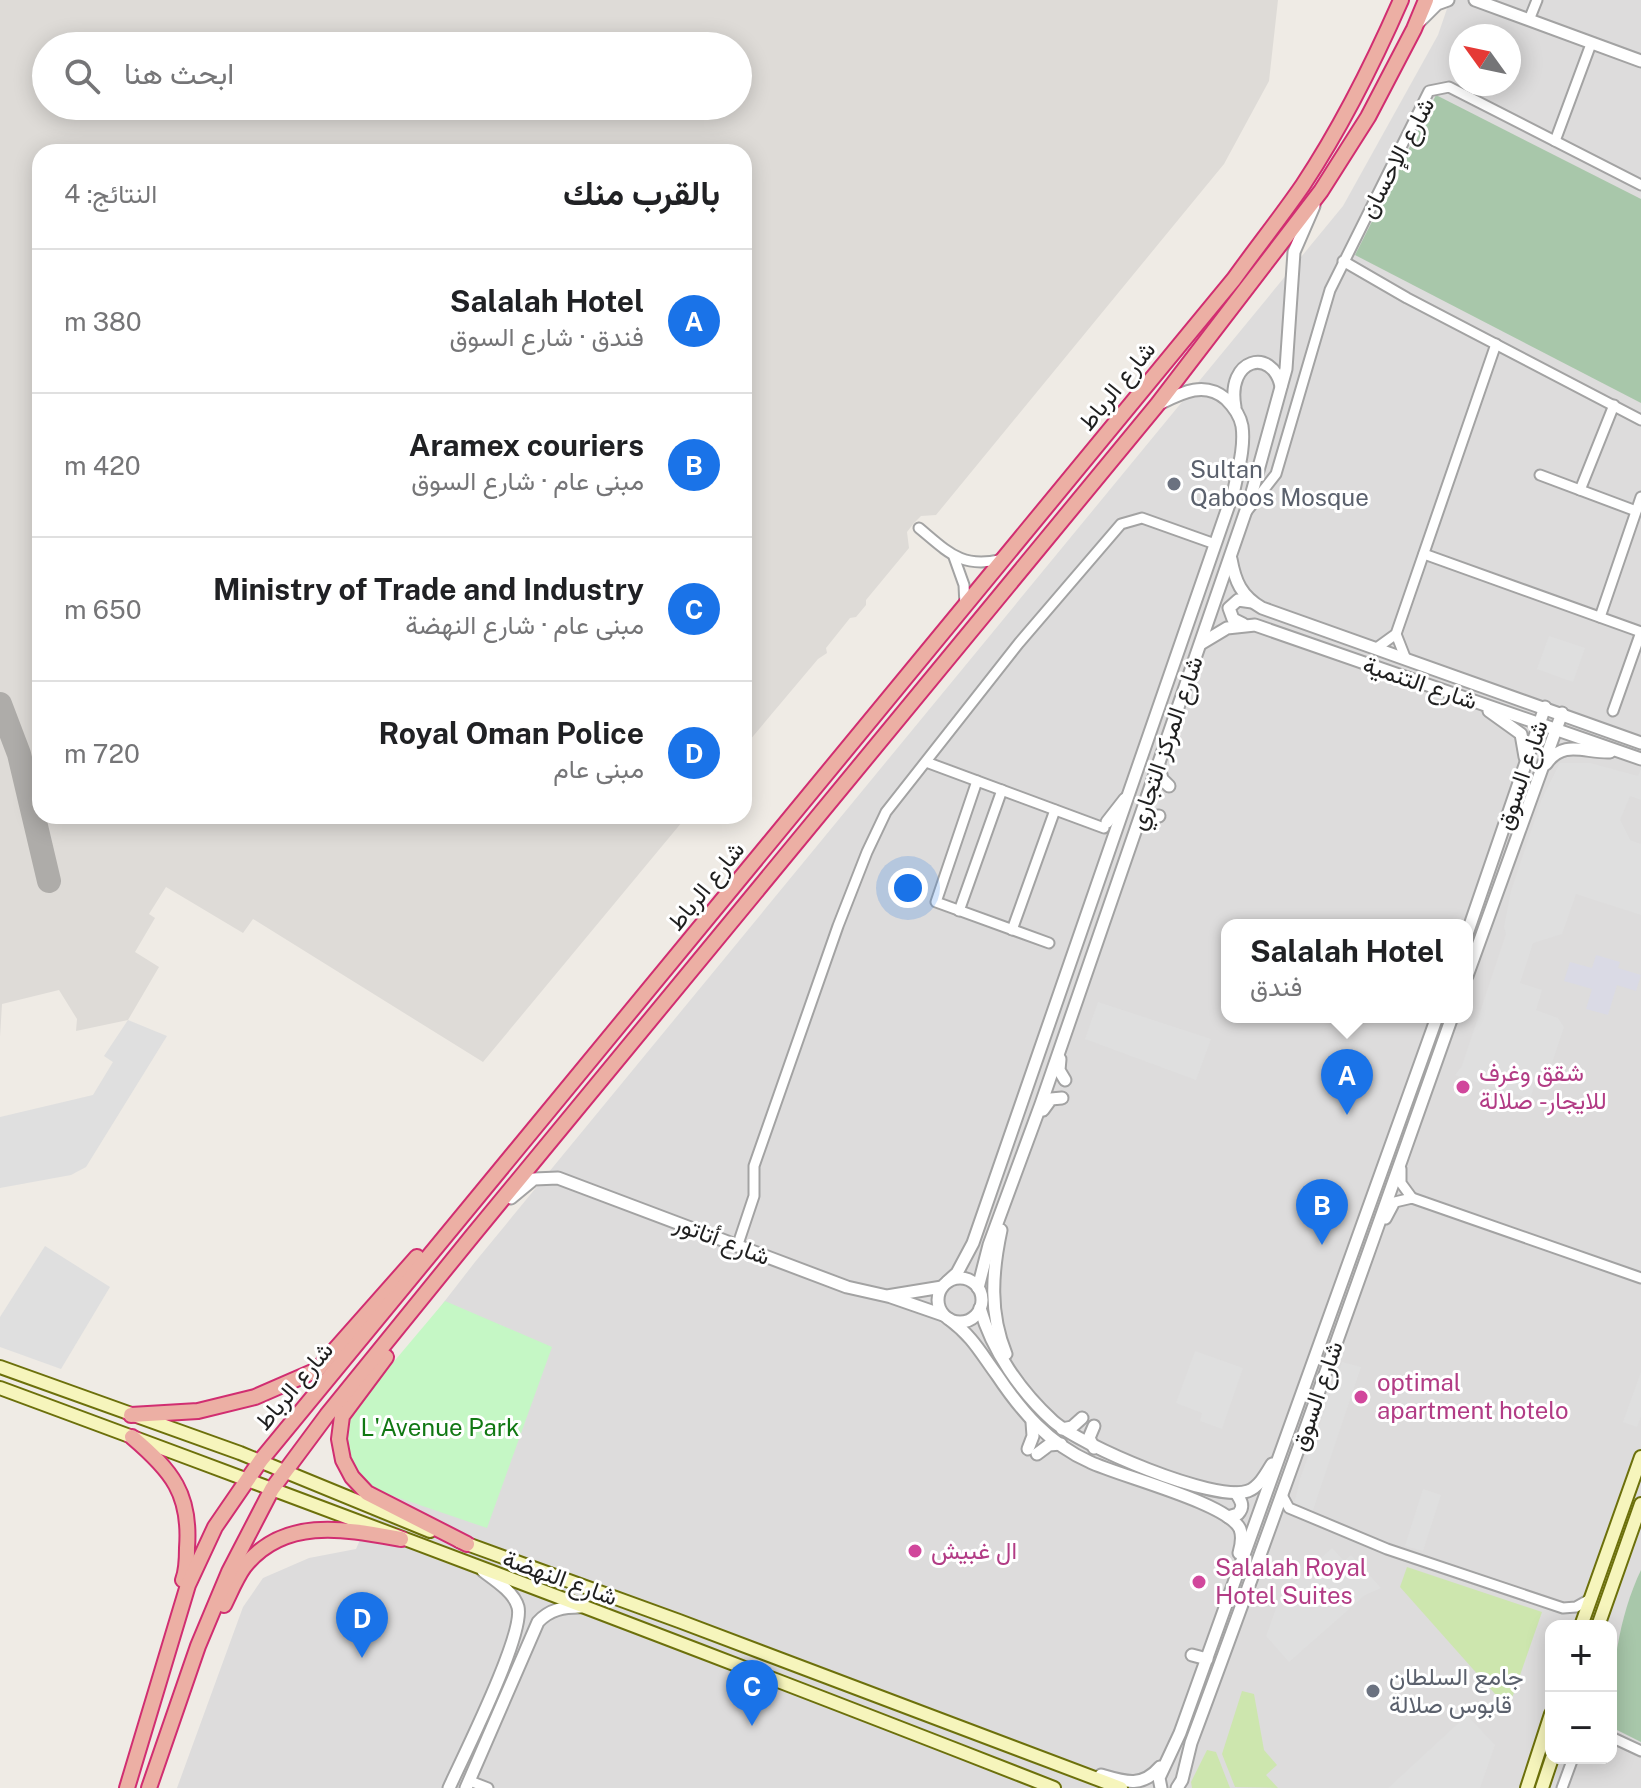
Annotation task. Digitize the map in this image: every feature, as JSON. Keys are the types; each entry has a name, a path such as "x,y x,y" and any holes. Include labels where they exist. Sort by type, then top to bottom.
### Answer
{"highway":[{"name":"شارع الرباط","path":"127,1788 192,1574 215,1527 247,1479 1234,279 1303,185 1340,126 1401,0"},
{"name":"شارع الرباط","path":"149,1788 198,1646 229,1572 272,1489 406,1317 1157,405 1321,191 1368,117 1426,0"},
{"path":"131,1415 198,1411 255,1397 317,1370 426,1246 459,1220"},
{"path":"406,1317 395,1344 342,1416 339,1439 343,1460 352,1477 367,1493 467,1544"},
{"path":"132,1437 158,1460 179,1487 189,1521 186,1573 160,1649 152,1708"},
{"path":"198,1646 244,1567 271,1542 310,1529 346,1529 401,1539"}],"main road":[{"name":"شارع النهضة","path":"0,1367 261,1460 395,1518 690,1625 1121,1788"},
{"name":"شارع النهضة","path":"0,1388 589,1607 1054,1788"},
{"path":"1583,1620 1641,1457"},
{"path":"1600,1620 1641,1504"},
{"path":"1527,1788 1545,1732"},
{"path":"1542,1788 1550,1764"}],"street":[{"path":"1414,29 1437,4 1448,0"},
{"path":"1475,0 1641,61"},
{"path":"1529,20 1537,0"},
{"path":"1555,141 1591,44"},
{"name":"شارع الإحسان","path":"1343,261 1429,91 1449,87 1641,185"},
{"name":"شارع المركز التجاري","path":"978,1288 989,1245 1245,515 1286,369 1294,252 1321,191"},
{"path":"1245,515 1276,474 1330,290 1343,261 1641,420"},
{"path":"1378,647 1396,634 1496,344"},
{"name":"شارع المركز التجاري","path":"944,1284 957,1273 973,1243 1026,1077 1131,792 1234,490 1242,448 1242,425 1232,392 1234,381 1238,372 1256,363 1265,364 1279,377 1281,386"},
{"path":"1157,405 1181,393 1200,389 1217,392 1235,407"},
{"path":"1580,490 1614,405"},
{"path":"1540,475 1636,511"},
{"path":"1600,617 1641,497"},
{"path":"737,1247 754,1196 754,1166 861,867 886,812 1019,643 1121,524 1142,518 1215,544"},
{"path":"919,528 954,557 985,564 1003,559"},
{"path":"1424,554 1641,632 1613,711"},
{"path":"954,557 964,585 965,606"},
{"path":"1231,559 1235,581 1256,604"},
{"path":"1247,625 1233,619 1229,608 1238,600 1256,604"},
{"name":"شارع التنمية","path":"1256,604 1641,743"},
{"path":"1201,643 1227,628 1247,625"},
{"name":"شارع التنمية","path":"1247,625 1641,759"},
{"path":"1396,634 1405,657"},
{"path":"1484,704 1491,713 1521,734 1525,745 1525,762"},
{"name":"شارع السوق","path":"1472,919 1545,707"},
{"name":"شارع السوق","path":"1473,959 1562,713"},
{"path":"1541,771 1553,755 1564,749 1577,747 1601,752 1617,751"},
{"path":"926,762 1055,810 1105,825 1131,792"},
{"path":"1159,764 1162,779 1169,786"},
{"path":"977,781 936,899 939,904 1049,943"},
{"path":"959,911 1002,790"},
{"path":"1012,930 1055,810"},
{"path":"1136,828 1146,819 1159,816"},
{"name":"شارع السوق","path":"1161,1788 1159,1778 1202,1673 1435,1023"},
{"name":"شارع السوق","path":"1177,1788 1184,1782 1191,1743 1283,1497 1450,1023"},
{"path":"1063,1041 1059,1070 1065,1080"},
{"path":"1031,1131 1047,1103 1056,1097 1062,1098"},
{"path":"1405,1144 1400,1179 1412,1198"},
{"name":"شارع أتاتور","path":"473,1235 522,1187 534,1179 558,1178 847,1287 887,1296 946,1317"},
{"path":"1360,1277 1392,1205 1398,1200 1412,1198 1641,1278"},
{"path":"1001,1213 1002,1226 993,1271 995,1312 1001,1342 1015,1377"},
{"path":"1235,1582 1242,1534 1238,1526 1209,1506 1089,1462 1032,1422 998,1378 977,1343 946,1317 938,1301 944,1284 960,1278 967,1279 978,1288 980,1308 991,1339 1015,1377 1062,1429 1094,1448 1176,1479 1236,1493 1255,1487 1280,1455"},
{"name":"شارع أتاتور","path":"887,1296 944,1284"},
{"path":"946,1317 956,1322 970,1319 980,1308"},
{"path":"1062,1429 1072,1427 1082,1418"},
{"path":"1032,1422 1032,1451 1061,1444"},
{"path":"1094,1426 1089,1438 1094,1448"},
{"path":"1228,1517 1238,1514 1242,1508 1236,1493"},
{"path":"1283,1497 1289,1508 1387,1549 1563,1608 1576,1607 1592,1598"},
{"path":"449,1788 502,1669 518,1621 518,1607 509,1593 469,1563"},
{"path":"488,1788 468,1784 535,1628 550,1612 589,1607"},
{"path":"1563,1608 1575,1620"},
{"path":"518,1621 523,1615 531,1615 535,1628"},
{"path":"1202,1673 1190,1661 1207,1659"},
{"path":"1617,1740 1641,1751"},
{"path":"1082,1773 1137,1783 1150,1778 1168,1757"},
{"path":"1562,1788 1571,1764"}],"shaded area":[{"path":"0,0 1278,0 1269,81 1224,164 936,515 921,516 914,523 907,532 909,548 866,600 866,605 856,617 850,618 826,648 827,653 818,659 752,737 752,144 32,144 32,824 680,824 483,1062 253,919 243,933 166,887 149,914 155,918 135,952 159,967 128,1020 76,1031 77,1019 59,990 2,1004 0,1037"},
{"path":"1450,0 1641,0 1641,1788 177,1788 243,1607 263,1578 309,1558 356,1549 383,1488 358,1413 475,1262 1343,206 1438,35"},
{"path":"1549,636 1585,648 1573,682 1537,669"},
{"path":"1560,763 1590,763 1638,776 1641,769 1641,800 1630,796 1620,820 1630,840 1641,844 1641,915 1576,894 1562,934 1533,943 1520,983 1542,990 1536,1010 1558,1018 1564,1027 1543,1090 1534,1087 1530,1099 1455,1075 1462,1066 1506,934 1504,927 1511,891 1541,801"},
{"path":"1596,955 1620,962 1618,968 1641,975 1636,991 1617,985 1608,1015 1586,1009 1592,989 1564,981 1570,962 1592,968"},
{"path":"1098,1002 1211,1039 1196,1080 1085,1039"},
{"path":"128,1020 167,1036 86,1167 71,1175 0,1188 0,1117 93,1095 113,1062 104,1056"},
{"path":"45,1246 110,1287 61,1369 0,1347 0,1317"},
{"path":"1195,1351 1243,1368 1222,1429 1200,1421 1202,1413 1176,1403"},
{"path":"1342,1362 1361,1367 1312,1513 1294,1505 1300,1479"},
{"path":"1641,1372 1641,1416 1637,1427 1623,1422"},
{"path":"1423,1489 1441,1495 1423,1551 1405,1546"},
{"path":"1332,1548 1344,1561 1351,1555 1381,1588 1365,1595 1289,1662 1266,1636 1281,1595"},
{"path":"1467,1715 1495,1745 1480,1788 1388,1788"}],"green space":[{"path":"1436,95 1641,199 1641,403 1355,255"},
{"name":"L'Avenue Park","path":"445,1301 552,1347 487,1528 358,1484 341,1450 348,1416"},
{"path":"1407,1567 1542,1612 1511,1701 1496,1695 1400,1587"},
{"path":"1641,1570 1641,1742 1617,1730 1617,1647"},
{"path":"1242,1691 1254,1694 1264,1750 1277,1765 1266,1775 1278,1788 1235,1787 1222,1754"},
{"path":"1207,1750 1216,1752 1230,1788 1192,1788 1191,1782"}],"taxiway":[{"path":"0,704 19,754 32,809"},
{"path":"36,824 49,881"}],"place":[{"name":"Sultan Qaboos Mosque","path":"1174,484"},
{"name":"شقق وغرف للايجار - صلالة","path":"1463,1087"},
{"name":"Salalah Hotel","path":"1347,1115"},
{"name":"Aramex couriers","path":"1322,1245"},
{"name":"optimal apartment hotelo","path":"1361,1397"},
{"name":"ال غبيش","path":"915,1551"},
{"name":"Salalah Royal Hotel Suites","path":"1199,1582"},
{"name":"Royal Oman Police","path":"362,1658"},
{"name":"جامع السلطان قابوس صلالة","path":"1373,1691"},
{"name":"Ministry of Trade and Industry","path":"752,1726"}]}
